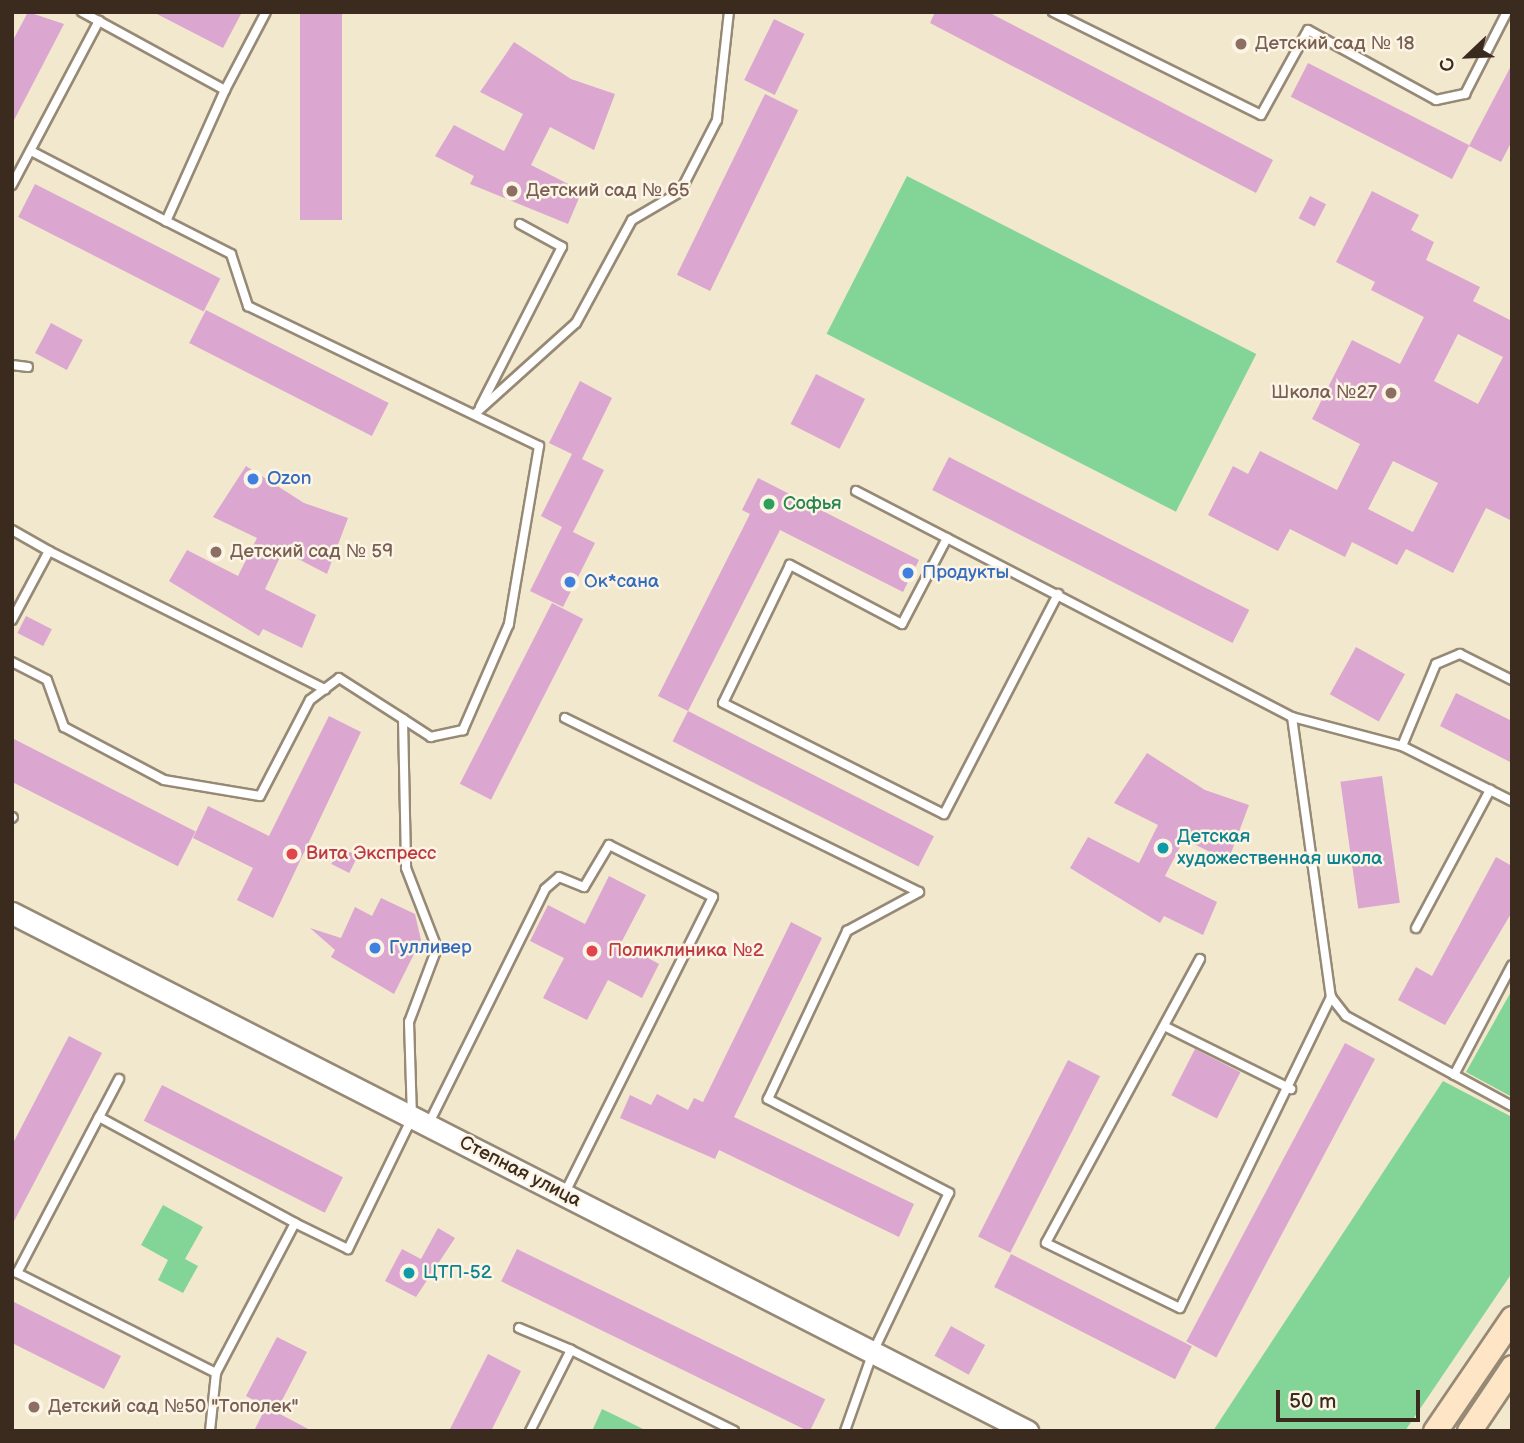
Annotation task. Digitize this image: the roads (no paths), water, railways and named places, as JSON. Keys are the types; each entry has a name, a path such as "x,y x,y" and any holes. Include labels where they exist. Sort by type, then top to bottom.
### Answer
{"main road":[{"path":"1436,1431 1512,1318"},
{"path":"1469,1431 1512,1367"}],"street":[{"name":"Степная улица","path":"12,913 1027,1431"}],"lane":[{"path":"82,12 225,90"},
{"path":"166,221 225,90 266,12"},
{"path":"477,412 576,323 632,220 680,192 717,120 729,12"},
{"path":"1053,12 1261,115 1308,30 1436,100 1465,94 1507,12"},
{"path":"12,185 99,22"},
{"path":"12,662 47,680 64,727 97,745 164,780 260,796 310,700 339,678 431,737 463,730 509,624 539,446 477,412 248,306 231,254 31,150"},
{"path":"477,412 562,247 520,224"},
{"path":"12,365 28,367"},
{"path":"856,491 1292,717 1402,746 1512,801"},
{"path":"12,530 325,689"},
{"path":"947,538 902,624 790,565 723,703 944,814 1058,594"},
{"path":"12,620 49,551"},
{"path":"1402,746 1436,664 1460,654 1512,680"},
{"path":"1292,717 1331,997 1346,1016 1512,1106"},
{"path":"565,718 919,892 847,931 768,1099 949,1193 873,1352 845,1431"},
{"path":"403,719 406,868 437,948 409,1022 420,1121"},
{"path":"1416,928 1490,790"},
{"path":"99,1117 348,1250 545,889 559,877 584,887 609,845 713,897 564,1195"},
{"path":"1200,959 1045,1243 1180,1308 1291,1088 1331,997"},
{"path":"1454,1076 1512,965"},
{"path":"1164,1026 1291,1088"},
{"path":"118,1079 15,1272 216,1373"},
{"path":"210,1431 216,1373 295,1223"},
{"path":"519,1328 570,1350 734,1431"},
{"path":"530,1431 570,1350"}],"place":[{"name":"Детский сад № 18","path":"1241,44"},
{"name":"Детский сад № 65","path":"512,191"},
{"name":"Школа №27","path":"1391,393"},
{"name":"Ozon","path":"253,479"},
{"name":"Софья","path":"769,504"},
{"name":"Детский сад № 59","path":"216,552"},
{"name":"Продукты","path":"908,573"},
{"name":"Ок*сана","path":"570,582"},
{"name":"Детская художественная школа","path":"1163,848"},
{"name":"Вита Экспресс","path":"292,854"},
{"name":"Гулливер","path":"375,948"},
{"name":"Поликлиника №2","path":"592,951"},
{"name":"ЦТП-52","path":"409,1273"},
{"name":"Детский сад №50 \"Тополек\"","path":"34,1407"}]}
